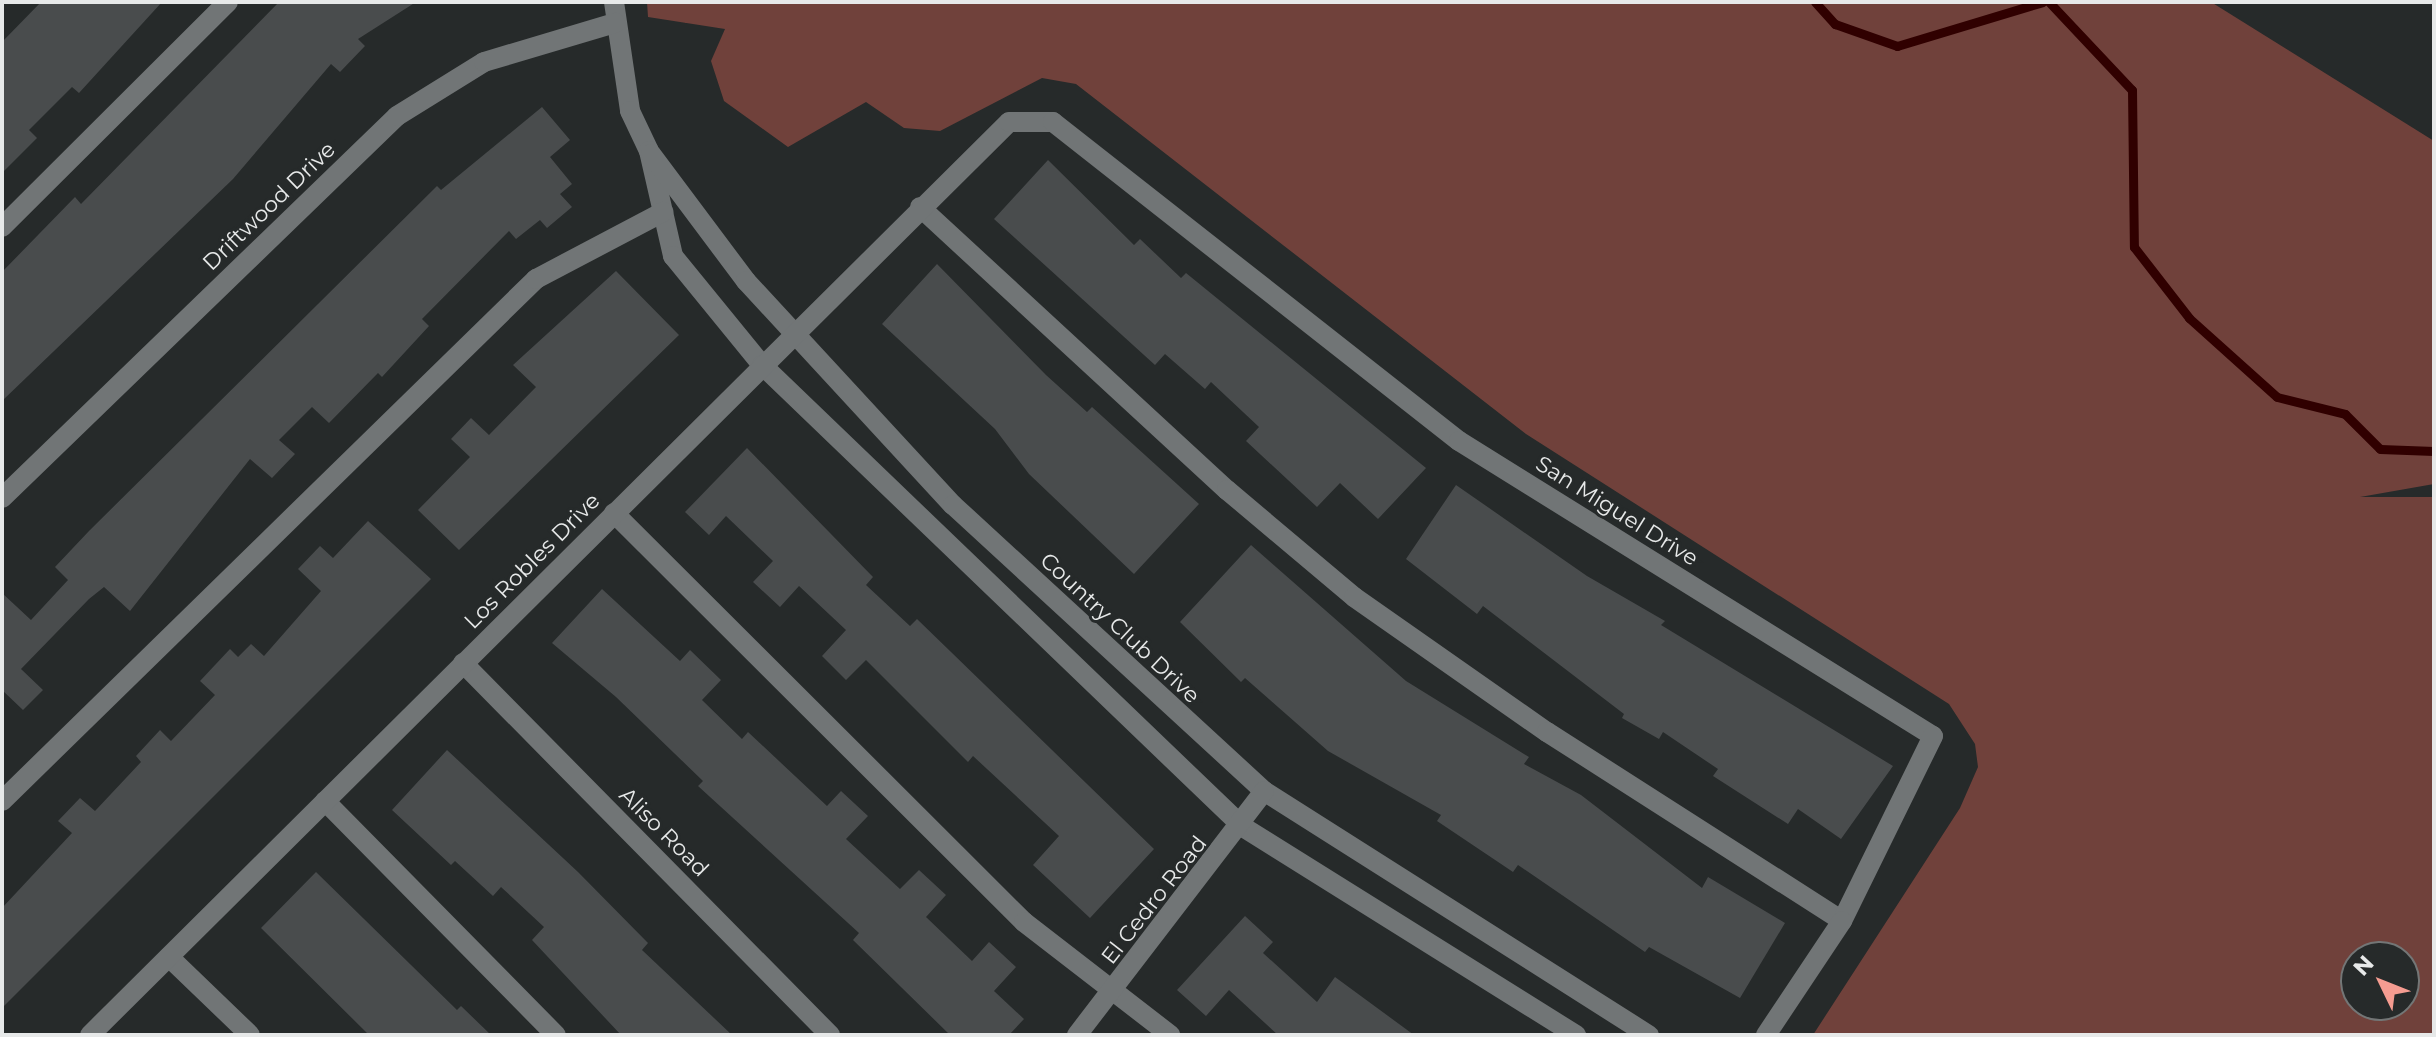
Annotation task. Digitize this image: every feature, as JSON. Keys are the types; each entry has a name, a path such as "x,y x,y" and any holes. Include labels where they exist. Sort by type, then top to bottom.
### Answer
{"street":[{"path":"2,227 228,2"},
{"name":"Country Club Drive","path":"614,2 630,111 649,151 746,281 953,505 1264,791 1333,829 1649,1035"},
{"name":"Driftwood Drive","path":"2,498 397,116 484,62 615,23"},
{"name":"Los Robles Drive","path":"90,1035 920,207 1009,122"},
{"name":"San Miguel Drive","path":"1009,122 1053,122 1459,441 1933,736 1842,921 1766,1035"},
{"name":"Country Club Drive","path":"649,151 673,256 762,365 1243,827 1576,1035"},
{"path":"920,207 1227,490 1354,597 1547,732 1842,921"},
{"path":"2,801 536,279 663,212"},
{"path":"614,513 1024,922 1111,993 1170,1035"},
{"name":"Aliso Road","path":"463,663 830,1035"},
{"name":"El Cedro Road","path":"1077,1035 1243,827 1264,791"},
{"path":"325,801 556,1035"},
{"path":"169,957 250,1035"}],"shaded area":[{"path":"647,2 2211,2 2434,141 2434,484 2360,497 2434,497 2434,1035 1813,1035 1960,808 1978,767 1975,744 1949,704 1526,434 1076,84 1042,78 940,131 904,128 866,102 788,147 724,101 711,61 725,29 648,17"}],"building":[{"path":"41,2 162,2 79,93 72,87 29,130 37,138 2,173 2,42"},
{"path":"279,2 416,2 358,39 365,46 340,72 331,64 233,179 2,401 2,272 75,197 81,204"},
{"path":"542,107 570,140 550,157 572,184 560,194 572,207 547,228 540,220 516,239 509,231 422,319 429,326 382,377 378,373 329,423 312,407 279,440 295,454 272,478 250,459 130,611 104,587 89,599 21,669 43,690 23,710 2,690 2,593 31,620 68,580 55,567 89,531 437,186 441,190"},
{"path":"1048,160 1134,245 1140,239 1181,278 1186,273 1426,468 1378,519 1340,483 1317,507 1246,441 1259,427 1211,382 1205,389 1165,354 1155,365 994,219"},
{"path":"937,264 1046,375 1087,412 1092,407 1199,504 1134,574 1029,474 995,429 882,324"},
{"path":"616,271 679,335 459,550 418,510 470,457 451,439 471,418 489,435 536,387 513,365"},
{"path":"747,448 873,577 866,585 910,626 917,619 1154,849 1090,918 1033,865 1059,836 973,756 968,762 866,660 846,680 822,656 846,630 799,586 780,607 753,582 773,561 726,516 709,535 685,512"},
{"path":"1456,485 1587,576 1665,621 1661,625 1893,766 1841,839 1798,809 1788,824 1713,776 1718,769 1663,732 1659,739 1622,718 1624,714 1483,606 1477,614 1406,559"},
{"path":"368,521 431,579 2,1008 2,908 72,833 58,821 80,798 95,811 141,762 136,756 160,730 171,741 215,695 200,681 230,649 238,657 251,644 264,656 321,591 298,569 320,546 333,558"},
{"path":"1251,545 1406,681 1529,757 1524,764 1581,795 1702,888 1708,877 1785,923 1740,998 1649,947 1645,952 1518,865 1513,872 1437,821 1441,815 1328,751 1245,678 1241,682 1180,622"},
{"path":"602,589 680,661 690,650 721,680 702,700 742,739 748,732 827,806 841,791 868,816 846,839 900,889 919,870 946,895 926,917 972,961 989,942 1016,967 994,991 1024,1019 1009,1035 950,1035 853,940 859,933 698,786 703,781 616,697 552,643"},
{"path":"447,750 578,872 648,943 642,950 732,1035 621,1035 532,940 544,927 501,887 493,896 455,861 451,865 392,810"},
{"path":"316,872 457,1010 461,1006 491,1035 369,1035 261,928"},
{"path":"1245,916 1273,942 1263,953 1317,1002 1335,977 1414,1035 1278,1035 1229,990 1206,1016 1177,990"}],"waterway":[{"path":"1815,2 1835,24 1897,46 2043,2"},
{"path":"2049,2 2132,90 2134,247 2189,318 2277,397 2345,414 2380,449 2434,451"}]}
